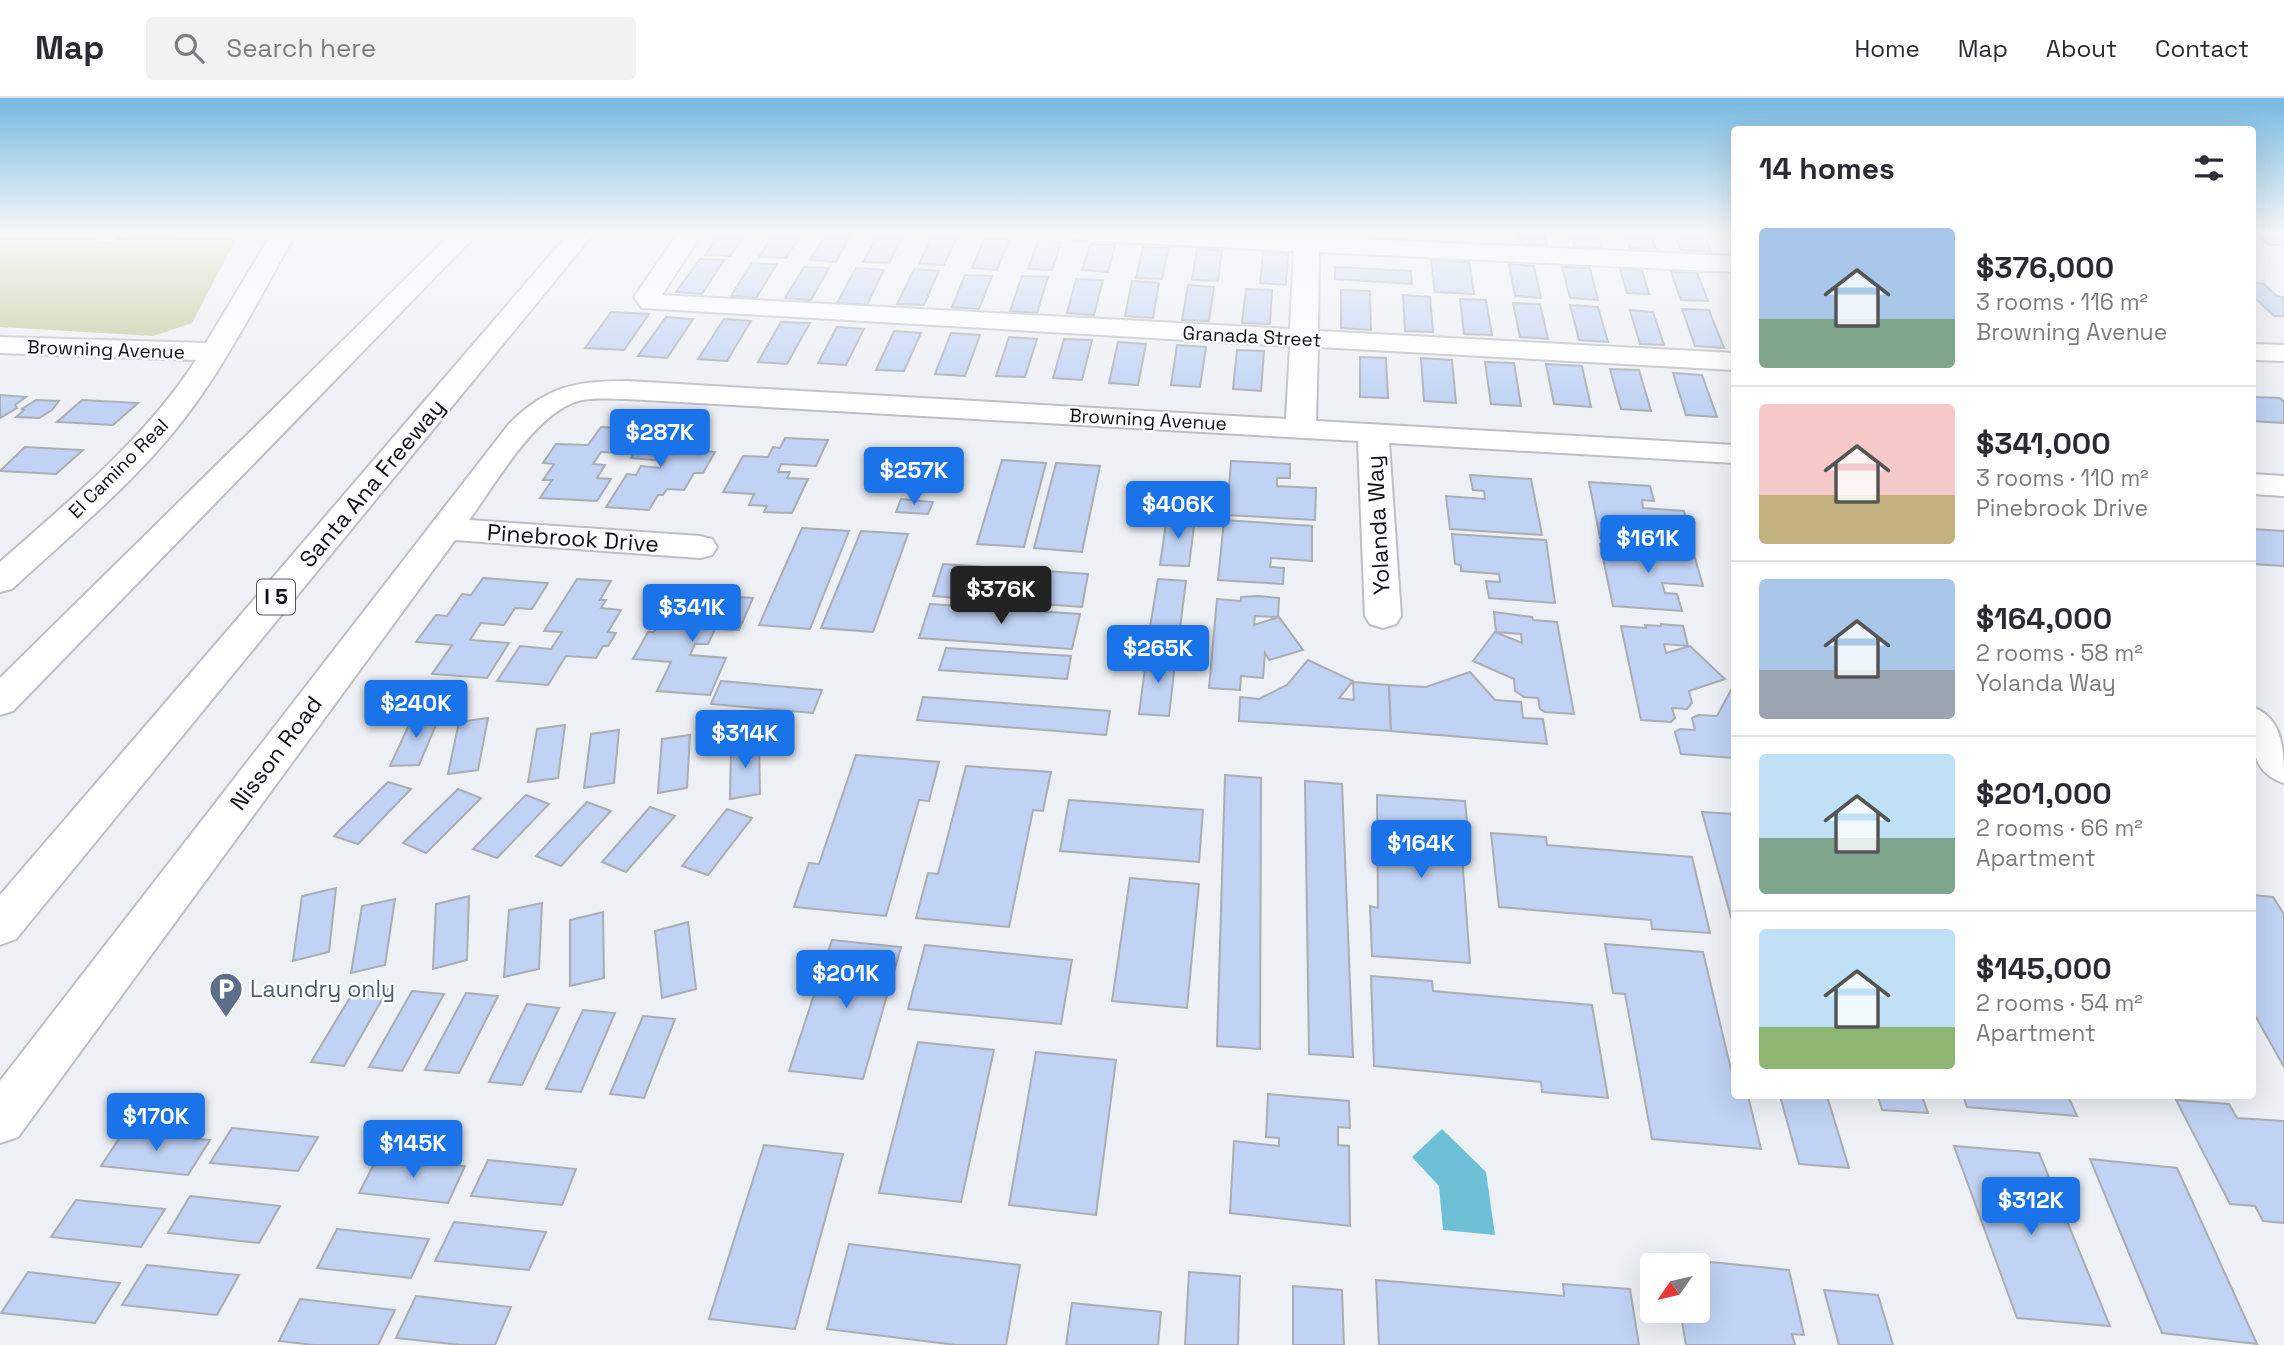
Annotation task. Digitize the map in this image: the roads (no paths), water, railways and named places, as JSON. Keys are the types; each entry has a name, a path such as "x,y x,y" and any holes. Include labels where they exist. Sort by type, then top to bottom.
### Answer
{"main road":[{"name":"El Camino Real","path":"0,581 143,447 168,418 213,352 249,291"},
{"path":"0,701 408,291"},
{"name":"Santa Ana Freeway","path":"0,926 533,291"},
{"name":"Granada Street","path":"651,291 647,297 659,304 1731,362"},
{"path":"1300,291 1306,339 1301,428"},
{"name":"Browning Avenue","path":"0,345 213,352"},
{"path":"2256,352 2284,353"},
{"name":"Browning Avenue","path":"562,396 593,389 627,390 1301,428 1731,460"},
{"name":"Nisson Road","path":"0,1120 520,430 541,407 562,396"},
{"name":"Yolanda Way","path":"1373,433 1383,616"},
{"path":"2256,484 2284,486"},
{"name":"Pinebrook Drive","path":"445,529 700,547"},
{"path":"2256,726 2284,768"}],"water":[{"path":"880,466 927,469 923,484 902,483 900,479 893,479 889,487 866,485 870,475 877,475"},
{"path":"1442,1129 1486,1172 1495,1235 1443,1230 1439,1186 1412,1157"}],"place":[{"name":"Laundry only","path":"226,1019"}]}
